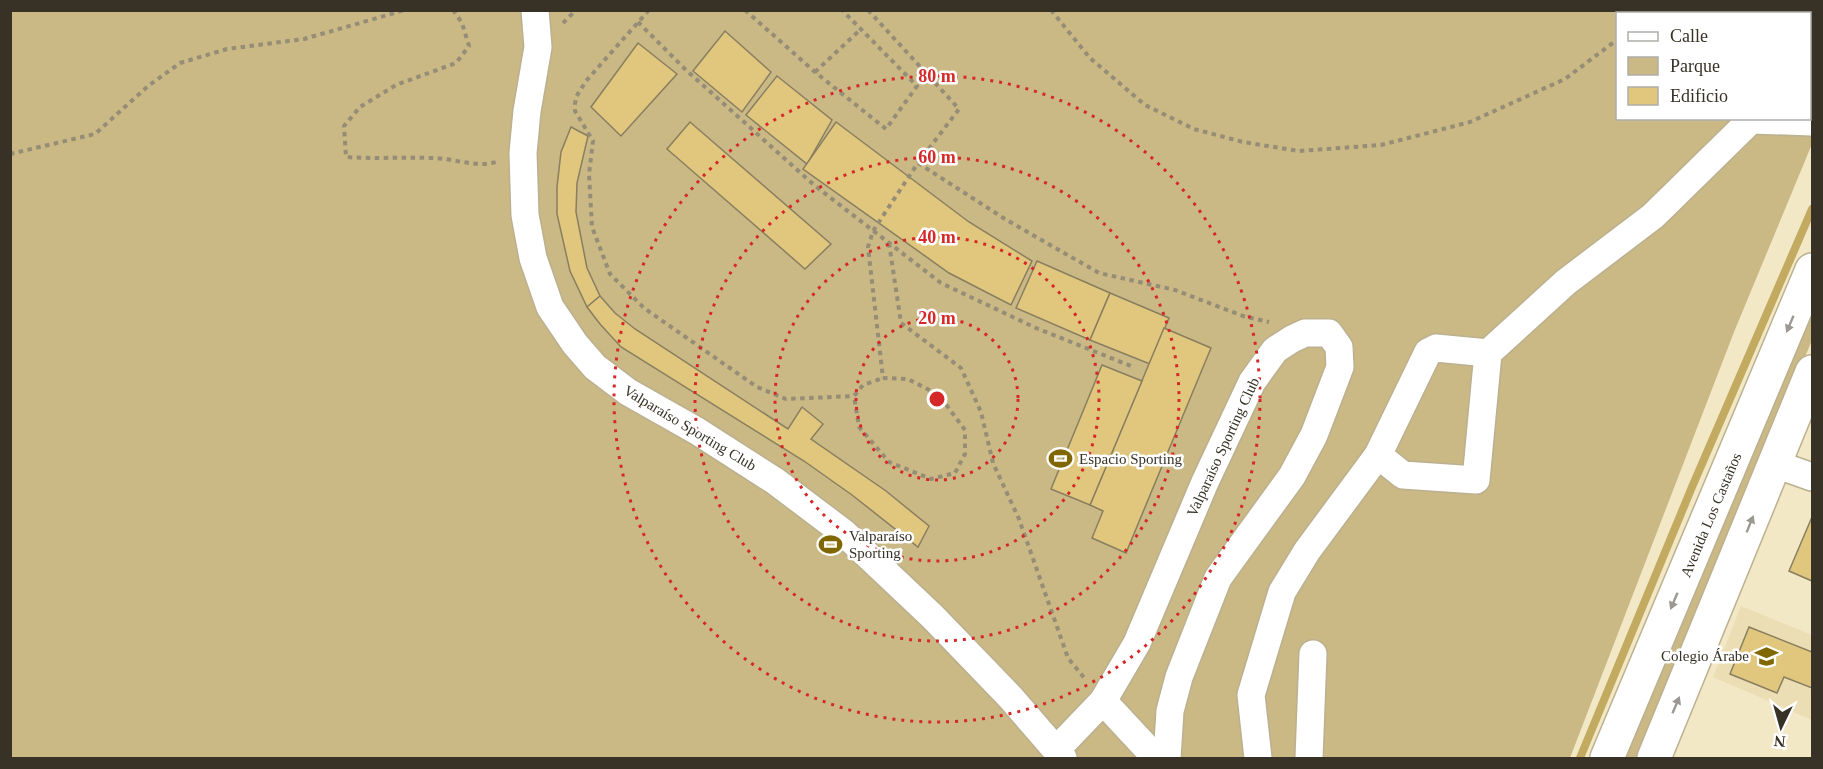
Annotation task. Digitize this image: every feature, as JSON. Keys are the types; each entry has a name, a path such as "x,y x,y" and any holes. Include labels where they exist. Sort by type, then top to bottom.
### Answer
{"main road":[{"name":"Avenida Los Castaños","path":"1607,759 1812,270"},
{"path":"1654,759 1812,372"}],"lane":[{"name":"Valparaíso Sporting Club","path":"536,10 538,47 526,111 523,153 525,215 533,258 550,307 575,344 595,367 628,392 697,431 775,481 844,533 933,616 1011,698 1060,754 1103,701 1137,643 1205,482 1251,382 1275,350 1292,339 1305,333 1329,333 1339,347 1340,367 1314,435 1292,476 1218,578 1179,677 1170,711 1167,759"},
{"path":"1378,455 1403,475 1476,480 1488,353 1566,282 1653,216 1752,120"},
{"path":"1773,120 1812,122"},
{"path":"1258,759 1251,695 1282,592 1307,551 1378,455 1428,352 1436,348 1488,353"},
{"path":"1775,464 1812,477"},
{"path":"1309,759 1313,654"},
{"path":"1103,701 1156,759"}],"path":[{"path":"10,154 95,134 148,86 180,63 228,49 304,39 405,10"},
{"path":"453,10 462,23 469,46 456,63 396,85 360,106 344,126 346,157 433,158 485,165 523,153"},
{"path":"649,10 586,81 576,97 575,111 593,141 589,174 592,227 610,274 644,308 757,387 786,399 854,396 863,385 883,378 908,379 939,395 965,430 964,454 955,473 931,479 889,462 859,427 854,396"},
{"path":"745,10 886,129 917,86 842,10"},
{"path":"868,10 959,109 918,164 873,231 868,247 883,378"},
{"path":"1051,10 1090,58 1145,105 1194,129 1243,142 1299,150 1381,145 1470,122 1565,79 1616,40"},
{"path":"638,22 685,69 814,185 940,283 1036,327 1131,366"},
{"path":"816,72 861,29"},
{"path":"918,164 1005,219 1099,273 1175,290 1243,316 1275,323"},
{"path":"888,243 902,323 961,368 981,412 993,463 1019,519 1068,658 1103,701"}],"shaded area":[{"name":"Colegio Árabe","path":"1741,606 1812,635 1812,720 1713,677"}],"green space":[{"name":"Valparaíso Sporting","path":"10,11 1812,11 1812,144 1734,332 1570,758 11,758"},
{"path":"1812,301 1812,340 1639,758 1624,758"}],"building":[{"path":"725,31 771,72 742,112 693,71"},
{"path":"638,43 677,74 621,136 591,107"},
{"path":"777,76 832,120 807,164 746,115"},
{"path":"690,122 831,244 805,269 667,149"},
{"path":"836,122 969,222 1032,261 1011,305 949,273 803,169"},
{"path":"571,127 588,136 577,183 576,212 587,268 600,296 587,307 570,271 557,214 561,152"},
{"path":"1037,261 1110,293 1090,340 1016,308"},
{"path":"1110,293 1169,318 1150,364 1090,340"},
{"path":"600,296 615,313 635,329 788,429 802,407 823,424 811,439 886,491 929,526 918,547 804,461 621,347 587,307"},
{"path":"1164,328 1211,348 1126,553 1092,538 1103,511 1090,505"},
{"path":"1102,365 1142,381 1090,505 1051,489"},
{"path":"1812,517 1812,581 1789,571"},
{"path":"1749,627 1812,652 1812,688 1784,677 1777,693 1730,674"}],"waterway":[{"path":"1580,758 1692,487 1812,209"}],"place":[{"name":"Espacio Sporting","path":"1061,459"},
{"name":"Valparaíso Sporting","path":"831,545"},
{"name":"Colegio Árabe","path":"1767,656"}]}
